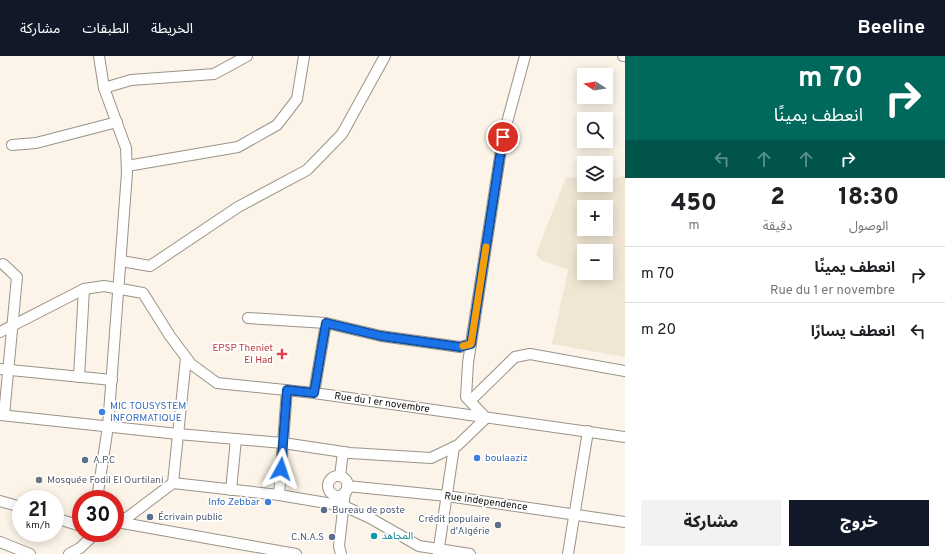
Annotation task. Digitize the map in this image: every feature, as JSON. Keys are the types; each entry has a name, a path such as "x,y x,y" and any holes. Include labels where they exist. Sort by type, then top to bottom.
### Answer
{"street":[{"path":"97,490 108,426 127,166 126,148 104,88 99,56"},
{"path":"104,88 131,80 214,74 247,56"},
{"path":"127,166 238,146 277,125 296,99 304,56"},
{"path":"121,261 150,266 238,207 307,170 342,134 385,56"},
{"path":"2,264 17,277 12,326 4,369 2,415 178,434 283,443 344,452 431,458 454,447 486,418 466,397 471,344 503,137 525,56"},
{"path":"12,145 36,143 116,122"},
{"name":"Rue du 1 er novembre","path":"0,332 84,289 104,286 144,293 170,336 186,358 191,364 217,382 314,393 625,437"},
{"path":"80,377 84,289"},
{"path":"248,318 326,323 381,336 460,347 471,344"},
{"path":"314,393 326,323"},
{"path":"470,401 515,357 530,354 625,371"},
{"path":"173,483 186,358"},
{"path":"4,369 112,380"},
{"path":"279,495 287,390"},
{"path":"568,554 588,431"},
{"path":"231,490 236,439"},
{"path":"438,552 454,447"},
{"path":"340,476 344,452"},
{"path":"340,476 344,479 346,489 339,546 341,554"},
{"path":"340,476 331,479 328,487 333,494 339,495 346,489"},
{"path":"124,519 173,483 279,495 344,506 370,518 419,546 438,552 470,554"},
{"name":"Rue Independence","path":"346,489 447,496 625,522"},
{"path":"0,500 12,504"},
{"path":"124,523 296,554"},
{"path":"0,542 30,554"},
{"path":"69,554 80,551 88,542"}],"shaded area":[{"path":"625,175 625,357 552,344 568,270 541,260 536,254 566,177 577,178 577,192 613,192 613,179"}],"slow traffic":[{"path":"463,346 471,344 486,247"}],"place":[{"name":"EPSP Theniet El Had","path":"282,354"},
{"name":"MIC TOUSYSTEM INFORMATIQUE","path":"102,412"},
{"name":"boulaaziz","path":"477,458"},
{"name":"A.P.C","path":"85,460"},
{"name":"Mosquée Fodil El Ourtilani","path":"39,480"},
{"name":"Info Zebbar","path":"268,502"},
{"name":"Bureau de poste","path":"324,510"},
{"name":"Écrivain public","path":"150,517"},
{"name":"Crédit populaire d'Algérie","path":"498,525"},
{"name":"المجاهد","path":"374,536"},
{"name":"C.N.A.S","path":"332,537"}],"route":[{"path":"281,469 287,390 314,393 326,323 381,336 460,347 471,344 503,137"}]}
